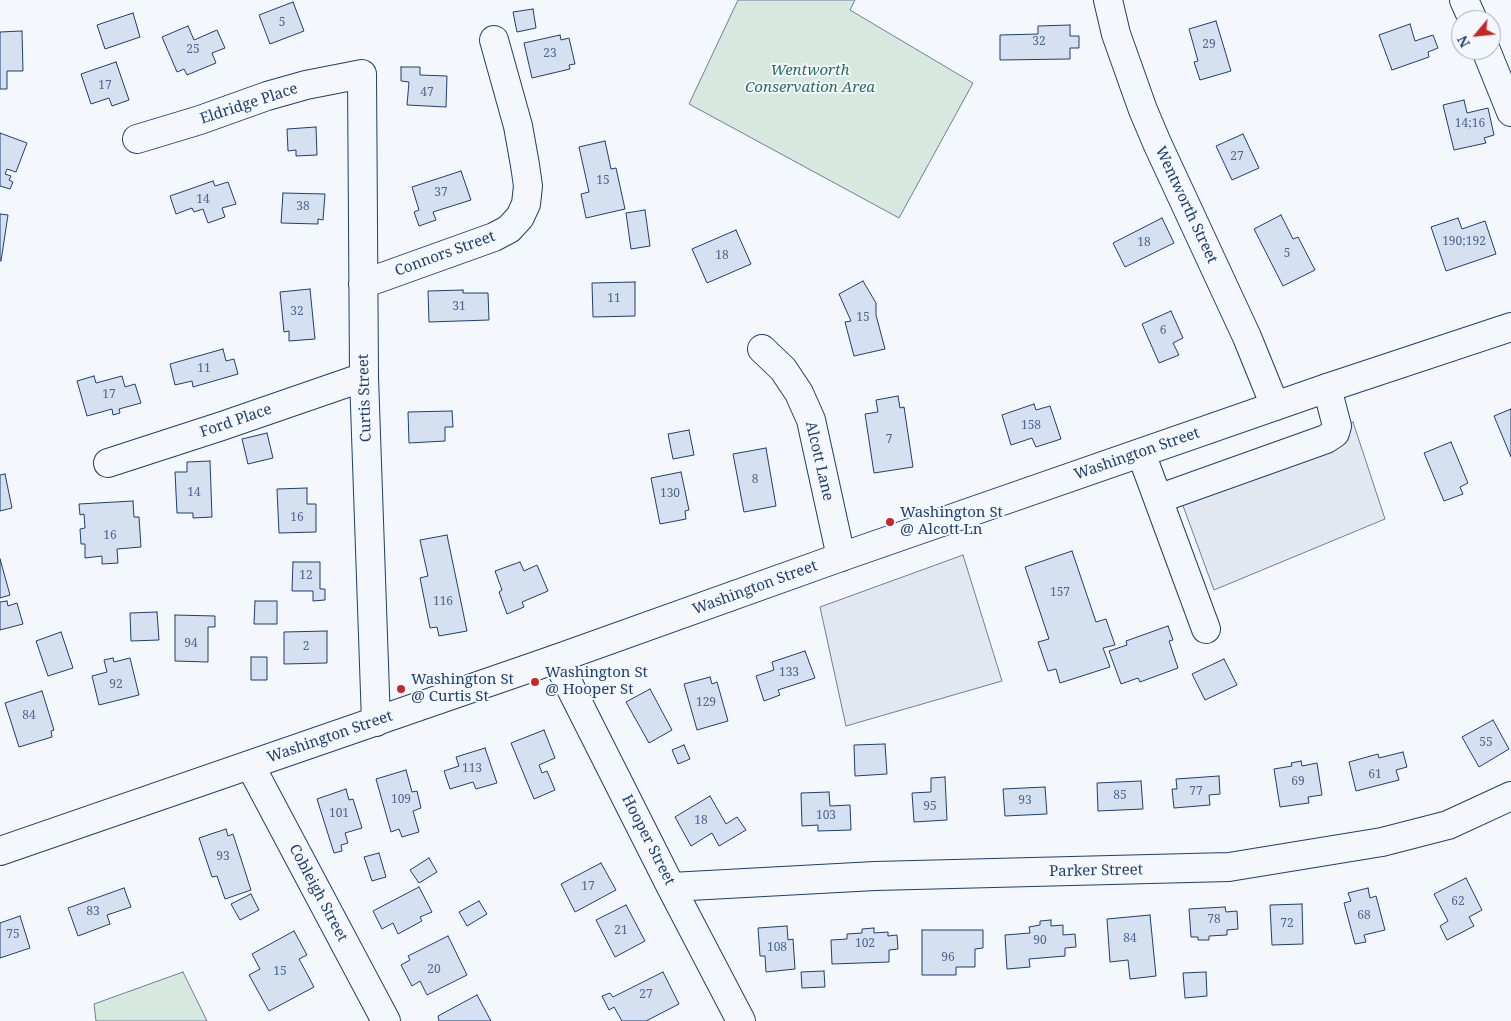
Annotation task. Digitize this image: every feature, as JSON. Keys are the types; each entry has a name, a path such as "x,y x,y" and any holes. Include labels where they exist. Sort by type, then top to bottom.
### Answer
{"street":[{"name":"Wentworth Street","path":"1108,0 1116,34 1143,110 1244,329 1275,406"},
{"name":"Connors Street","path":"363,284 494,237 508,229 520,217 526,204 528,186 525,165 518,126 494,40"},
{"path":"1490,60 1511,112"},
{"name":"Curtis Street","path":"362,74 364,377 376,722"},
{"name":"Eldridge Place","path":"137,139 200,120 267,96 306,85 362,74"},
{"name":"Washington Street","path":"0,850 376,722 841,557 1327,388 1511,327"},
{"name":"Alcott Lane","path":"762,349 783,369 799,393 812,420 841,557"},
{"name":"Ford Place","path":"108,463 364,377"},
{"path":"1158,499 1326,439 1335,433 1337,426 1327,388"},
{"path":"1141,453 1206,629"},
{"name":"Hooper Street","path":"556,659 741,1021"},
{"name":"Cobleigh Street","path":"250,765 386,1021"},
{"name":"Parker Street","path":"671,887 875,876 1229,867 1382,842 1448,825 1511,796"}],"green space":[{"name":"Wentworth Conservation Area","path":"738,0 855,0 850,10 973,83 899,218 689,104"},
{"path":"183,972 207,1021 96,1021 94,1004"}],"shaded area":[{"path":"1353,422 1385,519 1214,590 1175,484"},
{"path":"963,555 1002,681 846,726 820,607"}],"building":[{"path":"293,2 304,31 270,44 259,15"},
{"path":"533,9 536,28 517,32 513,12"},
{"path":"133,13 140,37 105,49 97,25"},
{"path":"1216,21 1231,71 1200,80 1194,62 1198,61 1189,29"},
{"path":"1410,24 1415,41 1433,35 1438,48 1428,52 1429,57 1392,70 1379,35"},
{"path":"1070,25 1070,36 1079,36 1079,48 1070,48 1070,59 1000,60 1000,35 1038,34 1038,26"},
{"path":"188,26 194,40 217,30 225,48 212,53 216,63 187,75 184,69 177,72 162,37"},
{"path":"22,31 23,71 7,71 7,89 0,89 0,32"},
{"path":"560,35 561,40 569,38 575,64 569,65 570,69 532,78 524,43"},
{"path":"116,62 129,100 112,106 109,98 91,104 81,74"},
{"path":"401,67 420,67 420,75 447,76 446,107 407,105 409,82 401,81"},
{"path":"1464,100 1467,113 1488,108 1494,135 1484,138 1486,143 1454,150 1443,105"},
{"path":"316,127 317,155 296,156 296,150 288,151 287,129"},
{"path":"0,133 27,143 16,172 7,169 5,174 11,176 9,180 13,182 10,189 0,186"},
{"path":"1243,134 1259,168 1232,180 1216,146"},
{"path":"605,141 611,169 616,168 625,209 586,218 581,194 589,192 579,147"},
{"path":"461,171 471,200 433,212 436,220 419,226 414,212 419,210 412,187"},
{"path":"213,181 215,186 228,182 236,204 222,208 225,217 208,223 203,209 194,212 192,208 176,214 170,196"},
{"path":"283,193 325,194 323,220 318,219 318,224 281,223"},
{"path":"645,210 650,246 631,249 626,213"},
{"path":"0,214 8,215 1,261 0,261"},
{"path":"1281,215 1293,239 1298,237 1315,270 1283,286 1254,229"},
{"path":"1162,218 1174,243 1125,267 1113,243"},
{"path":"1458,218 1462,229 1485,221 1496,254 1446,271 1431,227"},
{"path":"736,230 751,264 707,283 692,249"},
{"path":"863,281 876,303 876,315 885,349 854,356 845,322 851,321 839,294"},
{"path":"635,282 635,316 593,317 592,283"},
{"path":"310,289 315,339 289,341 289,331 284,332 280,292"},
{"path":"463,290 463,293 488,293 489,320 429,322 428,291"},
{"path":"1171,311 1183,338 1173,343 1179,355 1159,363 1142,324"},
{"path":"223,349 226,361 234,359 238,374 193,387 192,381 175,385 170,364"},
{"path":"94,376 96,383 122,376 125,387 135,384 141,403 119,409 120,413 113,415 112,409 87,416 77,381"},
{"path":"898,396 900,408 904,407 913,467 874,473 865,414 878,412 876,400"},
{"path":"1034,404 1036,410 1050,406 1061,439 1036,447 1032,438 1011,445 1002,415"},
{"path":"1511,409 1511,457 1494,416"},
{"path":"452,411 453,427 445,427 445,441 409,443 408,412"},
{"path":"689,430 694,455 673,459 668,434"},
{"path":"267,433 273,458 248,464 242,439"},
{"path":"1451,442 1468,483 1460,487 1463,494 1444,501 1424,453"},
{"path":"766,448 776,506 744,512 733,454"},
{"path":"210,461 212,517 193,518 193,513 177,513 175,472 187,472 187,462"},
{"path":"681,472 689,510 685,511 686,519 660,524 651,478"},
{"path":"5,474 12,508 0,511 0,475"},
{"path":"307,488 307,504 316,504 316,532 279,533 277,489"},
{"path":"133,501 134,517 139,517 141,547 117,549 118,563 102,564 102,556 85,558 85,544 81,544 80,529 85,528 84,514 80,515 79,504"},
{"path":"447,535 467,631 439,636 437,627 430,628 420,578 428,576 420,540"},
{"path":"1072,551 1096,622 1106,619 1115,645 1103,648 1110,667 1060,683 1056,669 1048,671 1038,642 1049,639 1025,567"},
{"path":"0,559 10,595 0,598"},
{"path":"293,562 320,562 320,589 325,589 325,600 313,601 313,591 292,591"},
{"path":"520,562 524,571 537,565 548,591 522,602 524,607 507,614 499,592 502,590 495,571"},
{"path":"7,601 8,606 17,603 23,624 0,630 0,602"},
{"path":"255,601 277,601 277,624 254,624"},
{"path":"157,612 159,640 131,641 130,613"},
{"path":"175,615 215,616 215,627 208,627 208,662 175,661"},
{"path":"1168,626 1173,640 1169,641 1178,668 1140,682 1138,678 1121,684 1109,651 1127,645 1126,641"},
{"path":"327,631 327,663 284,664 284,632"},
{"path":"61,632 73,668 48,676 36,641"},
{"path":"805,651 815,678 778,690 780,695 764,701 756,676 774,670 772,662"},
{"path":"251,657 267,657 267,680 251,680"},
{"path":"113,658 114,662 130,658 139,695 99,705 92,676 107,672 104,660"},
{"path":"1224,659 1237,685 1205,700 1192,674"},
{"path":"710,677 712,684 717,682 728,721 697,730 684,684"},
{"path":"650,689 672,730 649,743 626,702"},
{"path":"42,691 54,730 51,731 52,737 19,747 5,703"},
{"path":"1493,720 1509,749 1479,767 1462,737"},
{"path":"544,730 555,758 539,765 542,773 547,771 555,790 534,799 511,743"},
{"path":"885,744 887,774 855,776 854,745"},
{"path":"684,745 690,759 678,764 672,750"},
{"path":"485,748 497,783 476,789 473,782 450,789 444,771 459,766 456,757"},
{"path":"1403,752 1407,767 1396,770 1399,780 1356,791 1349,762 1378,754 1379,758"},
{"path":"1301,761 1302,766 1317,763 1322,795 1308,797 1309,803 1280,807 1274,769 1292,766 1291,763"},
{"path":"406,770 412,792 417,791 421,808 413,811 419,832 402,837 399,829 391,832 376,779"},
{"path":"1219,776 1220,794 1209,795 1210,805 1174,808 1172,789 1177,789 1176,779"},
{"path":"945,777 947,820 914,822 912,793 931,792 931,778"},
{"path":"1141,781 1143,809 1098,811 1097,783"},
{"path":"1045,787 1047,814 1005,816 1003,789"},
{"path":"346,789 349,800 353,799 362,828 345,833 348,843 341,845 342,851 334,853 317,799"},
{"path":"829,792 830,806 850,805 851,830 818,831 818,825 802,826 801,793"},
{"path":"710,796 726,824 737,817 746,830 719,846 712,833 691,846 675,817"},
{"path":"226,829 228,836 233,834 251,890 225,899 217,876 212,877 199,838"},
{"path":"379,853 386,877 372,881 364,857"},
{"path":"429,858 437,872 419,883 410,870"},
{"path":"601,863 616,890 575,912 561,884"},
{"path":"1466,878 1482,910 1469,917 1474,926 1447,940 1440,926 1448,921 1434,894"},
{"path":"419,887 432,912 420,917 422,921 398,934 393,923 382,929 373,911"},
{"path":"124,888 131,907 107,915 110,924 78,936 68,908"},
{"path":"1368,888 1370,898 1376,896 1385,930 1364,935 1366,942 1355,944 1344,903 1351,901 1348,893"},
{"path":"251,894 259,910 240,920 231,904"},
{"path":"479,901 487,914 467,926 459,912"},
{"path":"1302,904 1303,944 1272,945 1270,905"},
{"path":"626,905 645,941 615,957 596,920"},
{"path":"1225,907 1226,912 1237,911 1238,929 1227,930 1227,935 1209,936 1209,940 1198,940 1198,937 1191,937 1189,909"},
{"path":"1150,915 1156,976 1130,979 1128,960 1110,962 1107,919"},
{"path":"20,916 30,948 0,958 0,923"},
{"path":"1051,920 1051,926 1063,925 1063,935 1075,934 1076,947 1065,948 1065,956 1029,959 1030,967 1007,969 1005,935 1030,933 1029,927 1040,925 1040,921"},
{"path":"787,926 788,940 793,939 795,969 766,972 765,956 760,956 758,928"},
{"path":"874,928 874,933 888,932 888,936 897,935 898,949 889,950 889,962 832,964 831,940 847,939 847,934 862,933 862,929"},
{"path":"922,930 983,930 983,948 975,949 975,967 956,967 956,975 922,975"},
{"path":"294,931 307,955 299,959 314,987 269,1011 249,975 260,969 252,954"},
{"path":"448,936 467,975 427,995 420,981 412,986 401,965 410,960 408,956"},
{"path":"824,971 825,987 802,988 801,972"},
{"path":"663,972 679,1004 646,1021 622,1021 614,1007 609,1010 602,996 610,993 613,997"},
{"path":"1206,972 1207,996 1185,998 1183,973"},
{"path":"477,995 491,1021 439,1021 438,1016"}],"place":[{"name":"Washington St @ Alcott Ln","path":"890,522"},
{"name":"Washington St @ Hooper St","path":"535,682"},
{"name":"Washington St @ Curtis St","path":"401,689"}]}
